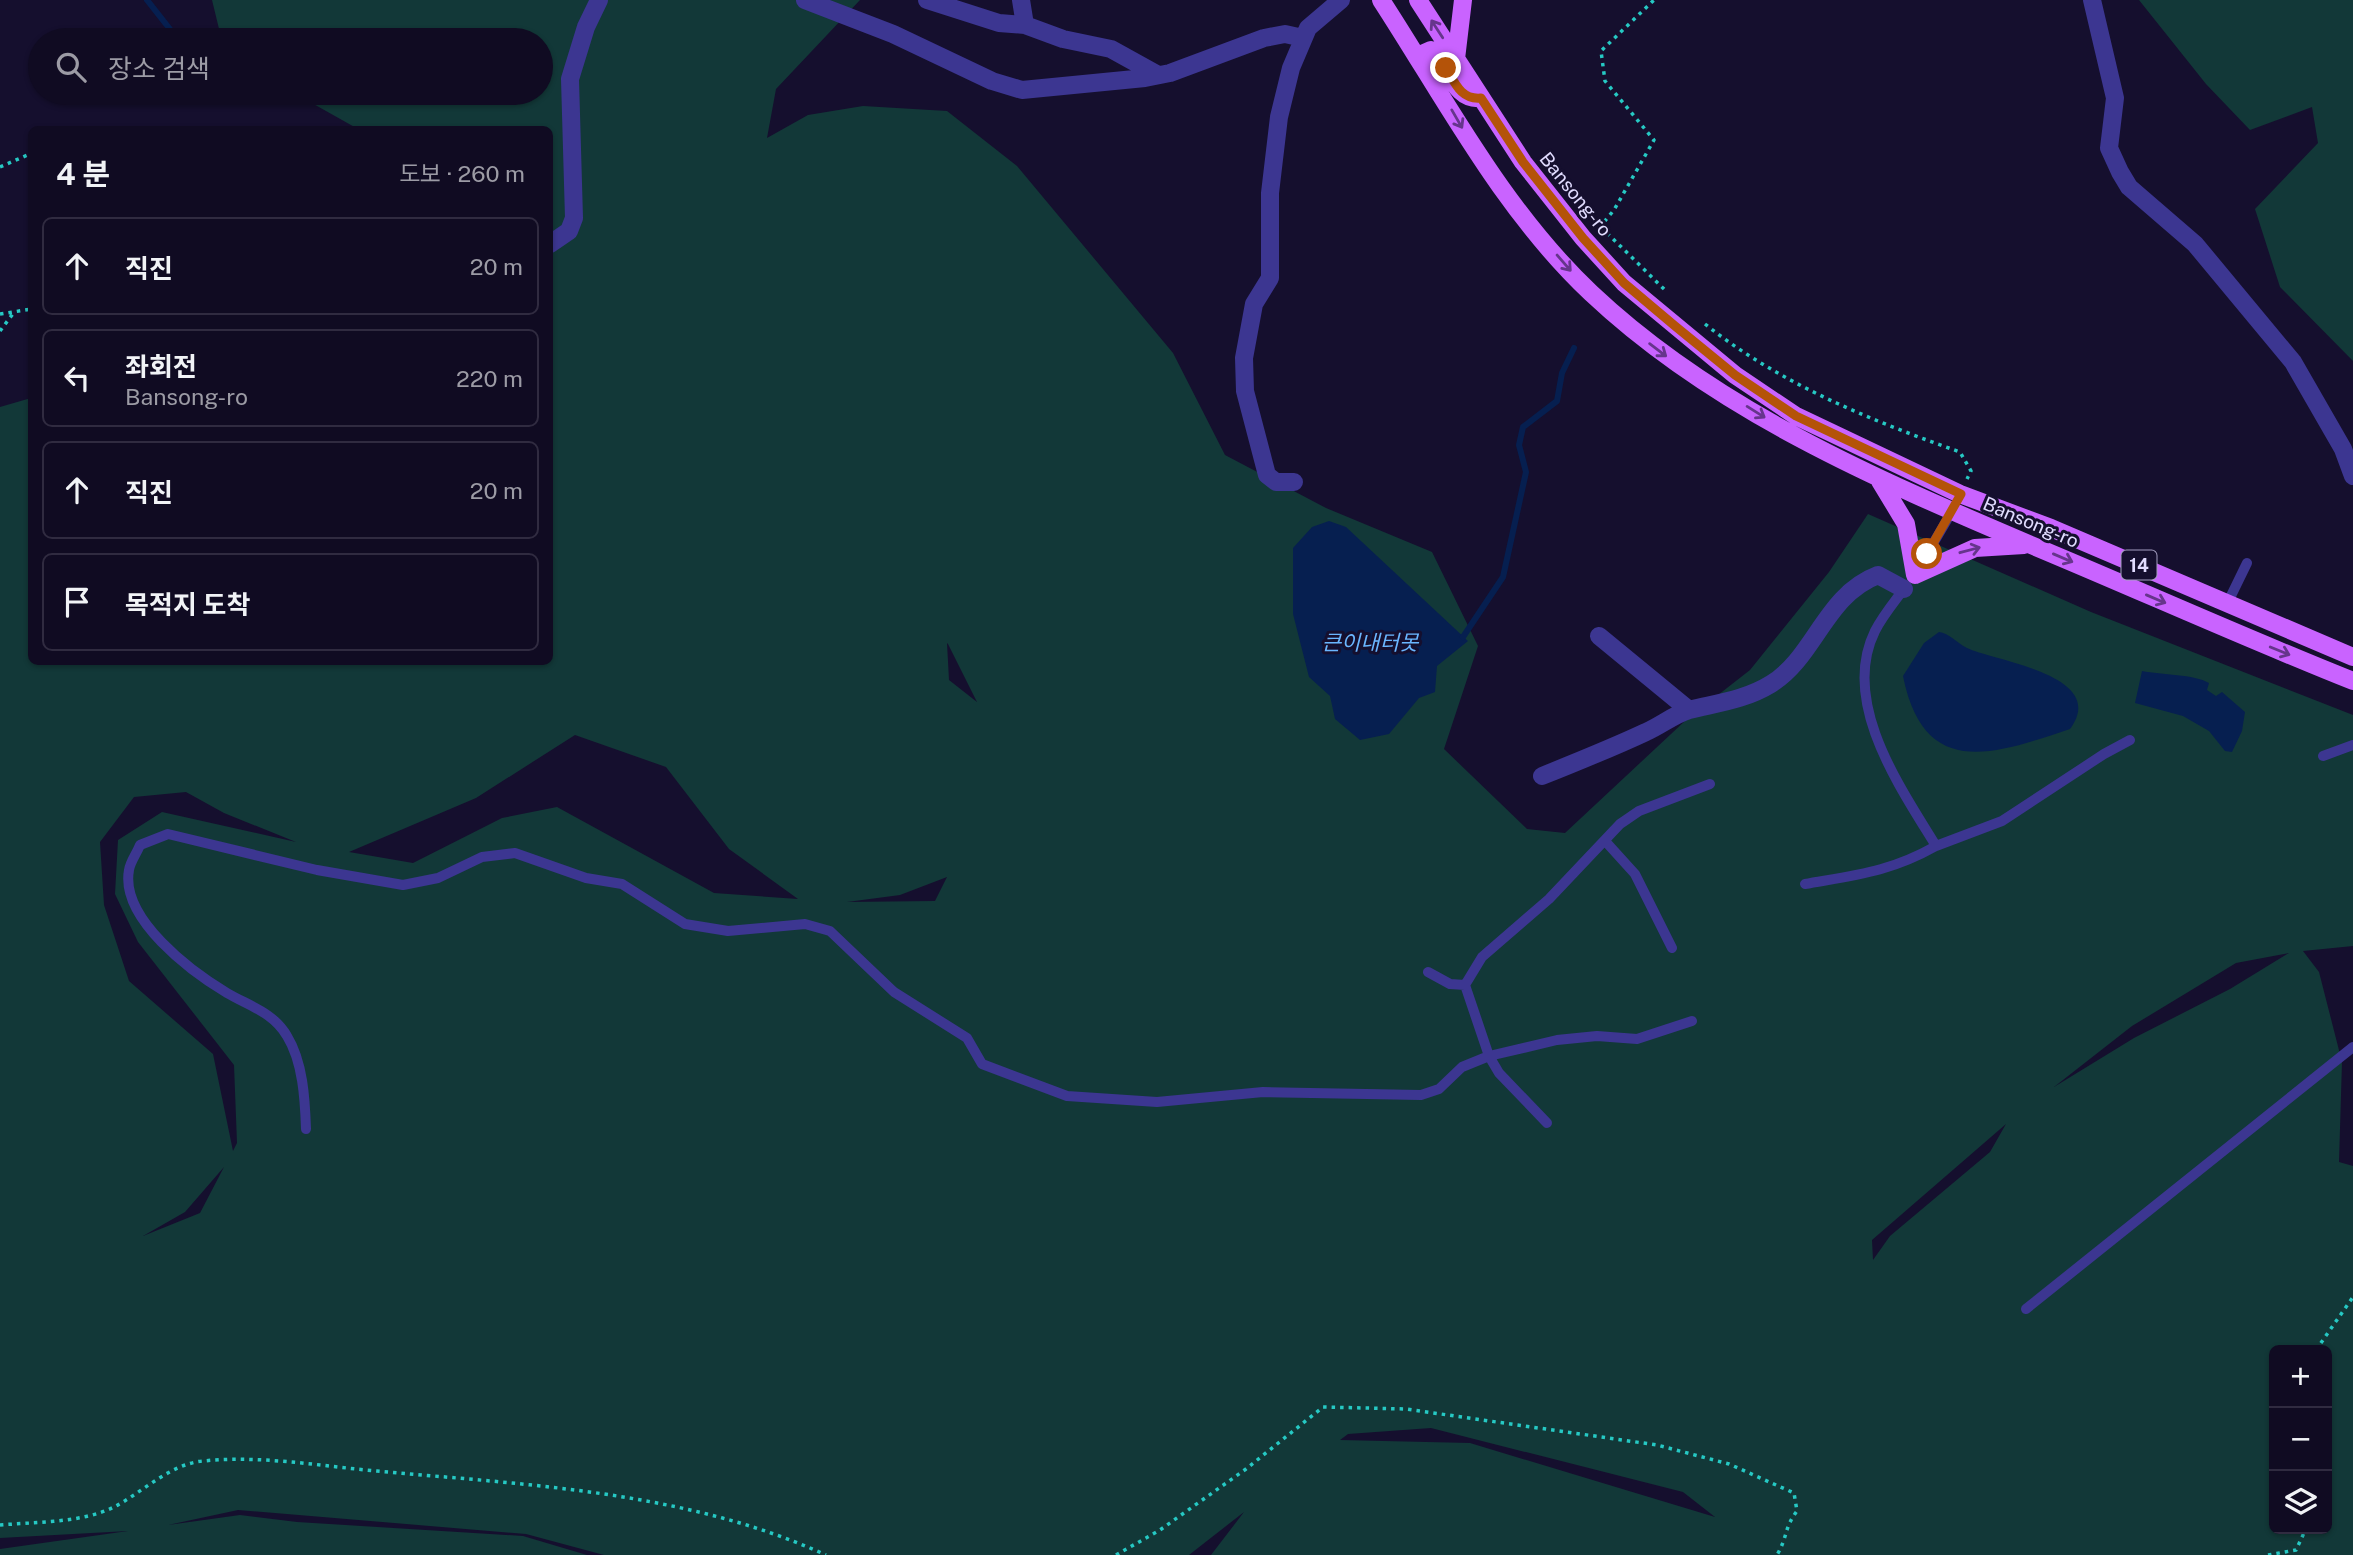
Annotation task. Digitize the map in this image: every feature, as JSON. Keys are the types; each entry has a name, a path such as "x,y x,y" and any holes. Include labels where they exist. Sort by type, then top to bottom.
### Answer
{"main road":[{"name":"Bansong-ro","path":"1381,0 1501,189 1590,292 1668,357 1792,435 1880,481 2353,681"},
{"name":"Bansong-ro","path":"1418,0 1523,162 1583,238 1624,283 1735,375 1796,416 1961,494 2228,602 2353,656"},
{"path":"1456,59 1463,0"},
{"path":"1420,61 1422,54 1431,50 1461,93 1473,99 1481,98"},
{"path":"1880,481 1906,524 1909,582 1975,548 2031,545"}],"street":[{"path":"553,242 569,231 575,218 570,79 586,27 599,0"},
{"path":"805,0 894,34 992,81 1022,90 1158,75 1264,38 1285,34 1303,38"},
{"path":"927,0 945,8 999,23 1025,25 1063,39 1111,49 1158,75"},
{"path":"1021,0 1025,25"},
{"path":"1294,482 1276,482 1266,475 1245,391 1244,358 1254,304 1270,278 1274,150 1291,68 1303,38 1313,22 1341,0"},
{"path":"2092,0 2115,98 2109,148 2120,172 2129,187 2195,244 2293,362 2343,449 2353,476"},
{"path":"1542,776 1646,733 1689,710 1746,696 1772,683 1789,668 1842,600 1863,581 1878,575 1909,582"},
{"path":"1599,636 1689,710"}],"lane":[{"path":"1936,846 1910,804 1874,729 1864,693 1866,661 1875,631 1909,582 1961,494"},
{"path":"2228,602 2247,563"},
{"path":"1805,884 1876,873 2002,821 2130,740"},
{"path":"2323,756 2353,745"},
{"path":"1547,1123 1499,1073 1489,1056 1465,985 1482,957 1549,899 1586,858 1606,842 1620,824 1639,811 1710,784"},
{"path":"306,1129 305,1093 288,1037 269,1014 187,968 149,927 136,906 130,888 129,869 140,845 167,834 317,870 403,885 438,878 482,857 515,853 586,878 622,884 685,924 728,931 805,924 830,931 894,992 967,1038 982,1064 1067,1096 1157,1102 1263,1092 1421,1095 1439,1089 1462,1067 1489,1056 1557,1040 1597,1036 1637,1039 1692,1021"},
{"path":"1606,842 1634,874 1672,948"},
{"path":"1428,972 1450,984 1465,985"},
{"path":"2026,1310 2353,1047"}],"path":[{"path":"1654,0 1601,51 1605,81 1654,141 1601,227 1676,300"},
{"path":"1,166 28,155"},
{"path":"0,314 28,309"},
{"path":"0,331 15,311"},
{"path":"1697,317 1758,364 1887,426 1960,452 1971,471 1961,494"},
{"path":"2319,1345 2353,1297"},
{"path":"1116,1555 1160,1530 1247,1469 1323,1407 1406,1409 1657,1445 1729,1464 1794,1493 1797,1511 1786,1526 1786,1539 1777,1555"},
{"path":"0,1525 93,1514 113,1507 174,1470 201,1461 303,1462 534,1484 656,1503 775,1532 826,1555"},
{"path":"2268,1555 2295,1550 2303,1534"}],"green space":[{"path":"212,0 860,0 776,89 767,138 808,115 863,106 947,111 1017,166 1173,353 1225,455 1326,508 1432,552 1478,646 1444,749 1527,829 1565,833 1686,720 1750,670 1829,572 1868,514 2091,612 2353,715 2353,946 2303,951 2319,972 2342,1062 2339,1162 2353,1166 2353,1555 1211,1555 1244,1512 1189,1555 604,1555 526,1534 238,1510 168,1525 240,1515 297,1522 523,1536 587,1555 0,1555 0,1549 128,1531 0,1538 0,407 28,399 28,665 553,665 553,126 353,126 315,105 553,105 553,28 219,28","holes":["948,644 977,702 949,680","575,735 666,767 729,849 798,899 714,893 557,807 502,818 413,863 349,852 476,798","186,792 224,813 296,842 162,812 118,840 115,894 138,942 234,1065 237,1143 233,1151 213,1054 129,981 104,905 100,842 134,797","947,877 935,901 847,902 900,895","2289,953 2230,989 2134,1038 2054,1087 2132,1026 2236,963","2006,1124 1990,1152 1890,1236 1873,1260 1872,1240","224,1167 200,1213 143,1236 185,1212","1431,1428 1683,1492 1715,1517 1470,1443 1340,1440 1348,1434"]},
{"path":"2139,0 2353,0 2353,361 2280,287 2255,209 2318,143 2312,107 2250,130 2206,84"}],"water":[{"name":"큰이내터못","path":"1329,521 1346,527 1468,641 1437,666 1435,692 1419,698 1389,734 1360,740 1335,719 1330,696 1309,677 1293,614 1293,548 1312,527"},
{"path":"1939,632 1967,648 2044,673 2062,683 2075,695 2078,711 2070,729 1990,751 1966,751 1945,746 1927,732 1913,709 1903,676 1924,643"},
{"path":"2142,671 2203,680 2209,683 2207,690 2216,696 2222,692 2245,712 2242,731 2232,752 2225,751 2209,731 2183,716 2135,703"}],"waterway":[{"path":"147,0 169,28"},
{"path":"1463,637 1503,577 1526,472 1519,445 1523,427 1557,401 1562,373 1574,348"}],"route":[{"path":"1446,68 1461,93 1473,99 1481,98 1523,162 1583,238 1624,283 1675,326 1735,375 1796,416 1961,494 1927,554"}]}
